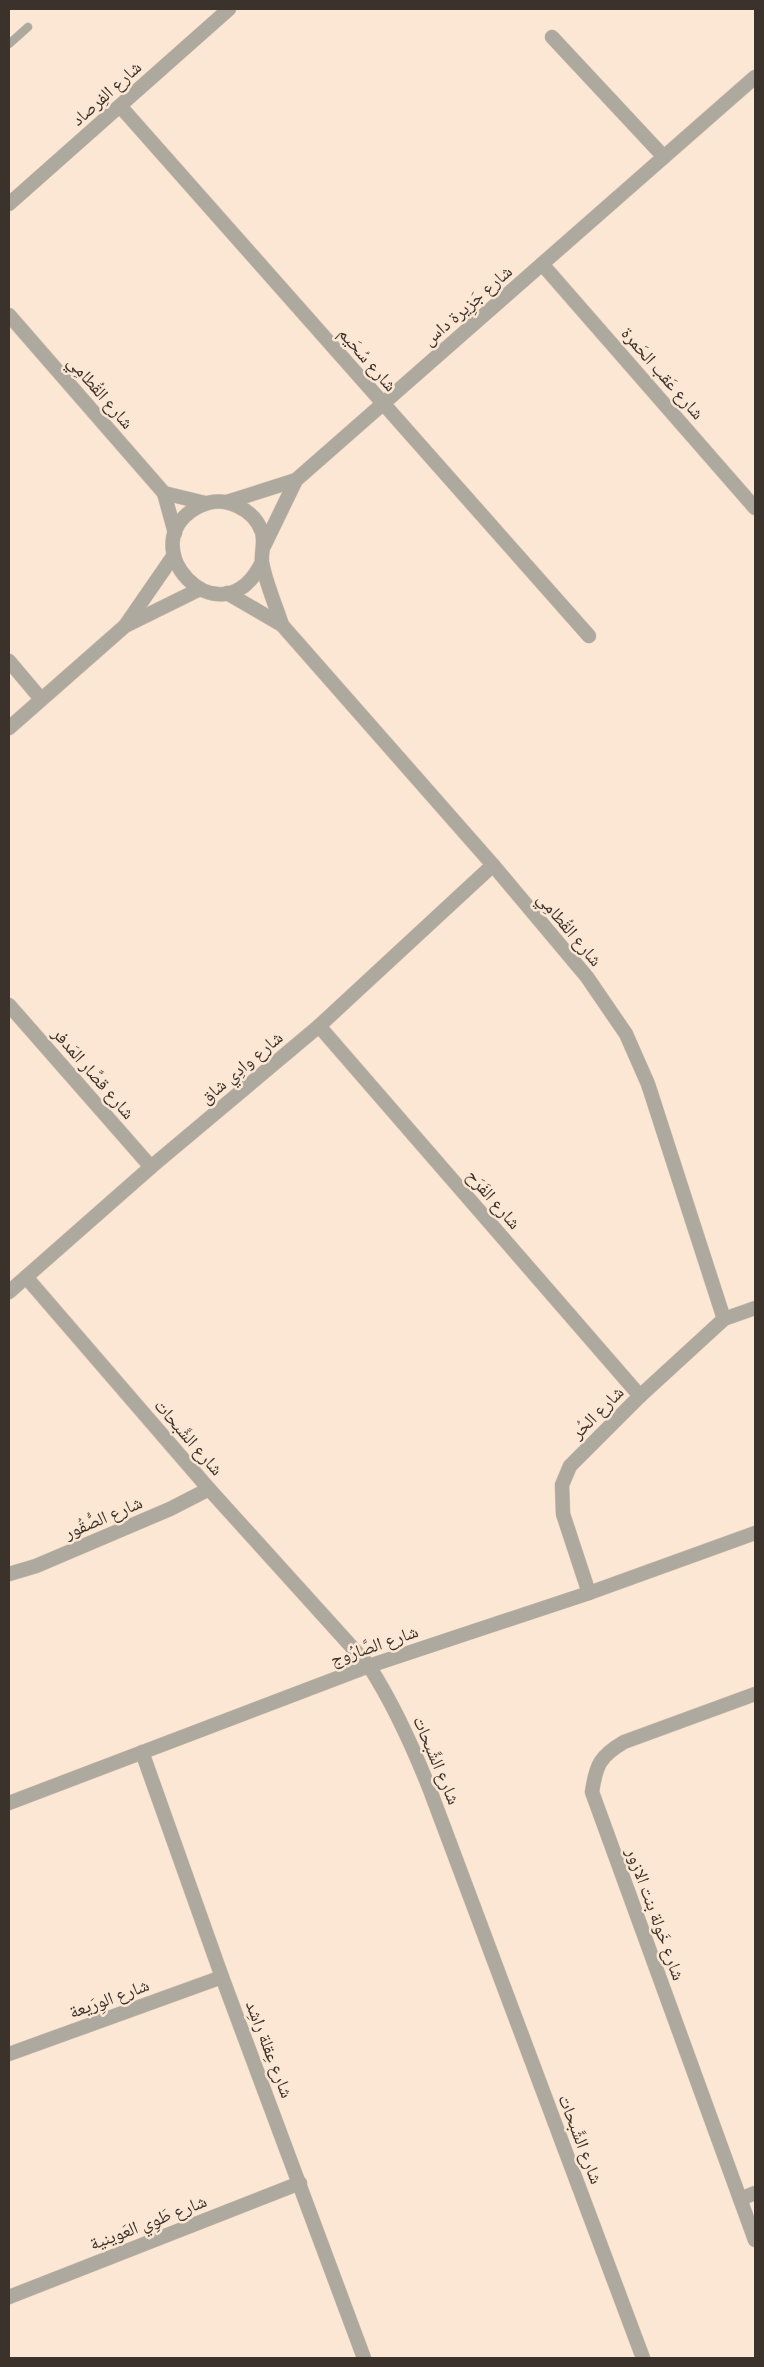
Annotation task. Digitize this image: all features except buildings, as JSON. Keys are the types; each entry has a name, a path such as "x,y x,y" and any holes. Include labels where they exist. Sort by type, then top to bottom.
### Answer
{"street":[{"name":"شارع الفِرصاد","path":"9,204 229,9"},
{"path":"552,37 664,157"},
{"name":"شارع جَزِيرة داس","path":"264,546 296,480 755,77"},
{"name":"شارع سُحَيم","path":"120,106 589,636"},
{"name":"شارع عَقب الحَمرة","path":"542,264 755,508"},
{"name":"شارع القُطامِي","path":"9,315 164,493 175,533"},
{"name":"شارع جَزِيرة داس","path":"227,502 296,480"},
{"path":"164,493 205,504"},
{"path":"227,502 242,508 254,518 261,531 264,546 262,562 249,582 239,589 227,593 213,593 200,589 188,581 179,569 174,555 175,533 182,520 192,510 205,504 227,502"},
{"path":"9,728 125,626 174,555"},
{"name":"شارع القُطامِي","path":"262,562 282,624"},
{"path":"125,626 200,589"},
{"name":"شارع القُطامِي","path":"227,593 282,624 587,976 626,1034 648,1084 724,1320"},
{"path":"9,661 41,699"},
{"name":"شارع وادِي شاق","path":"9,1292 152,1167 319,1026 493,866"},
{"name":"شارع قصَّار المَدفر","path":"9,1004 152,1167"},
{"name":"شارع الفَرَح","path":"319,1026 640,1396"},
{"name":"شارع الشَّبحات","path":"26,1277 209,1489 369,1666 389,1697 417,1756 643,2358"},
{"name":"شارع الحُر","path":"589,1592 563,1514 562,1485 570,1466 640,1396 724,1320 755,1308"},
{"name":"شارع الصُّقُور","path":"9,1574 36,1566 170,1509 209,1489"},
{"name":"شارع الصَّارُوج","path":"9,1803 369,1666 589,1592 755,1533"},
{"name":"شارع خَولة بنت الازور","path":"755,1694 624,1742 606,1752 595,1772 592,1792 755,2240"},
{"name":"شارع عِقلة راشِد","path":"142,1752 222,1977 364,2358"},
{"name":"شارع الوِرَيعة","path":"9,2054 222,1977"},
{"name":"شارع طَوِي العَوينية","path":"9,2297 300,2183"},
{"path":"740,2199 755,2193"}],"lane":[{"path":"9,44 28,27"}]}
